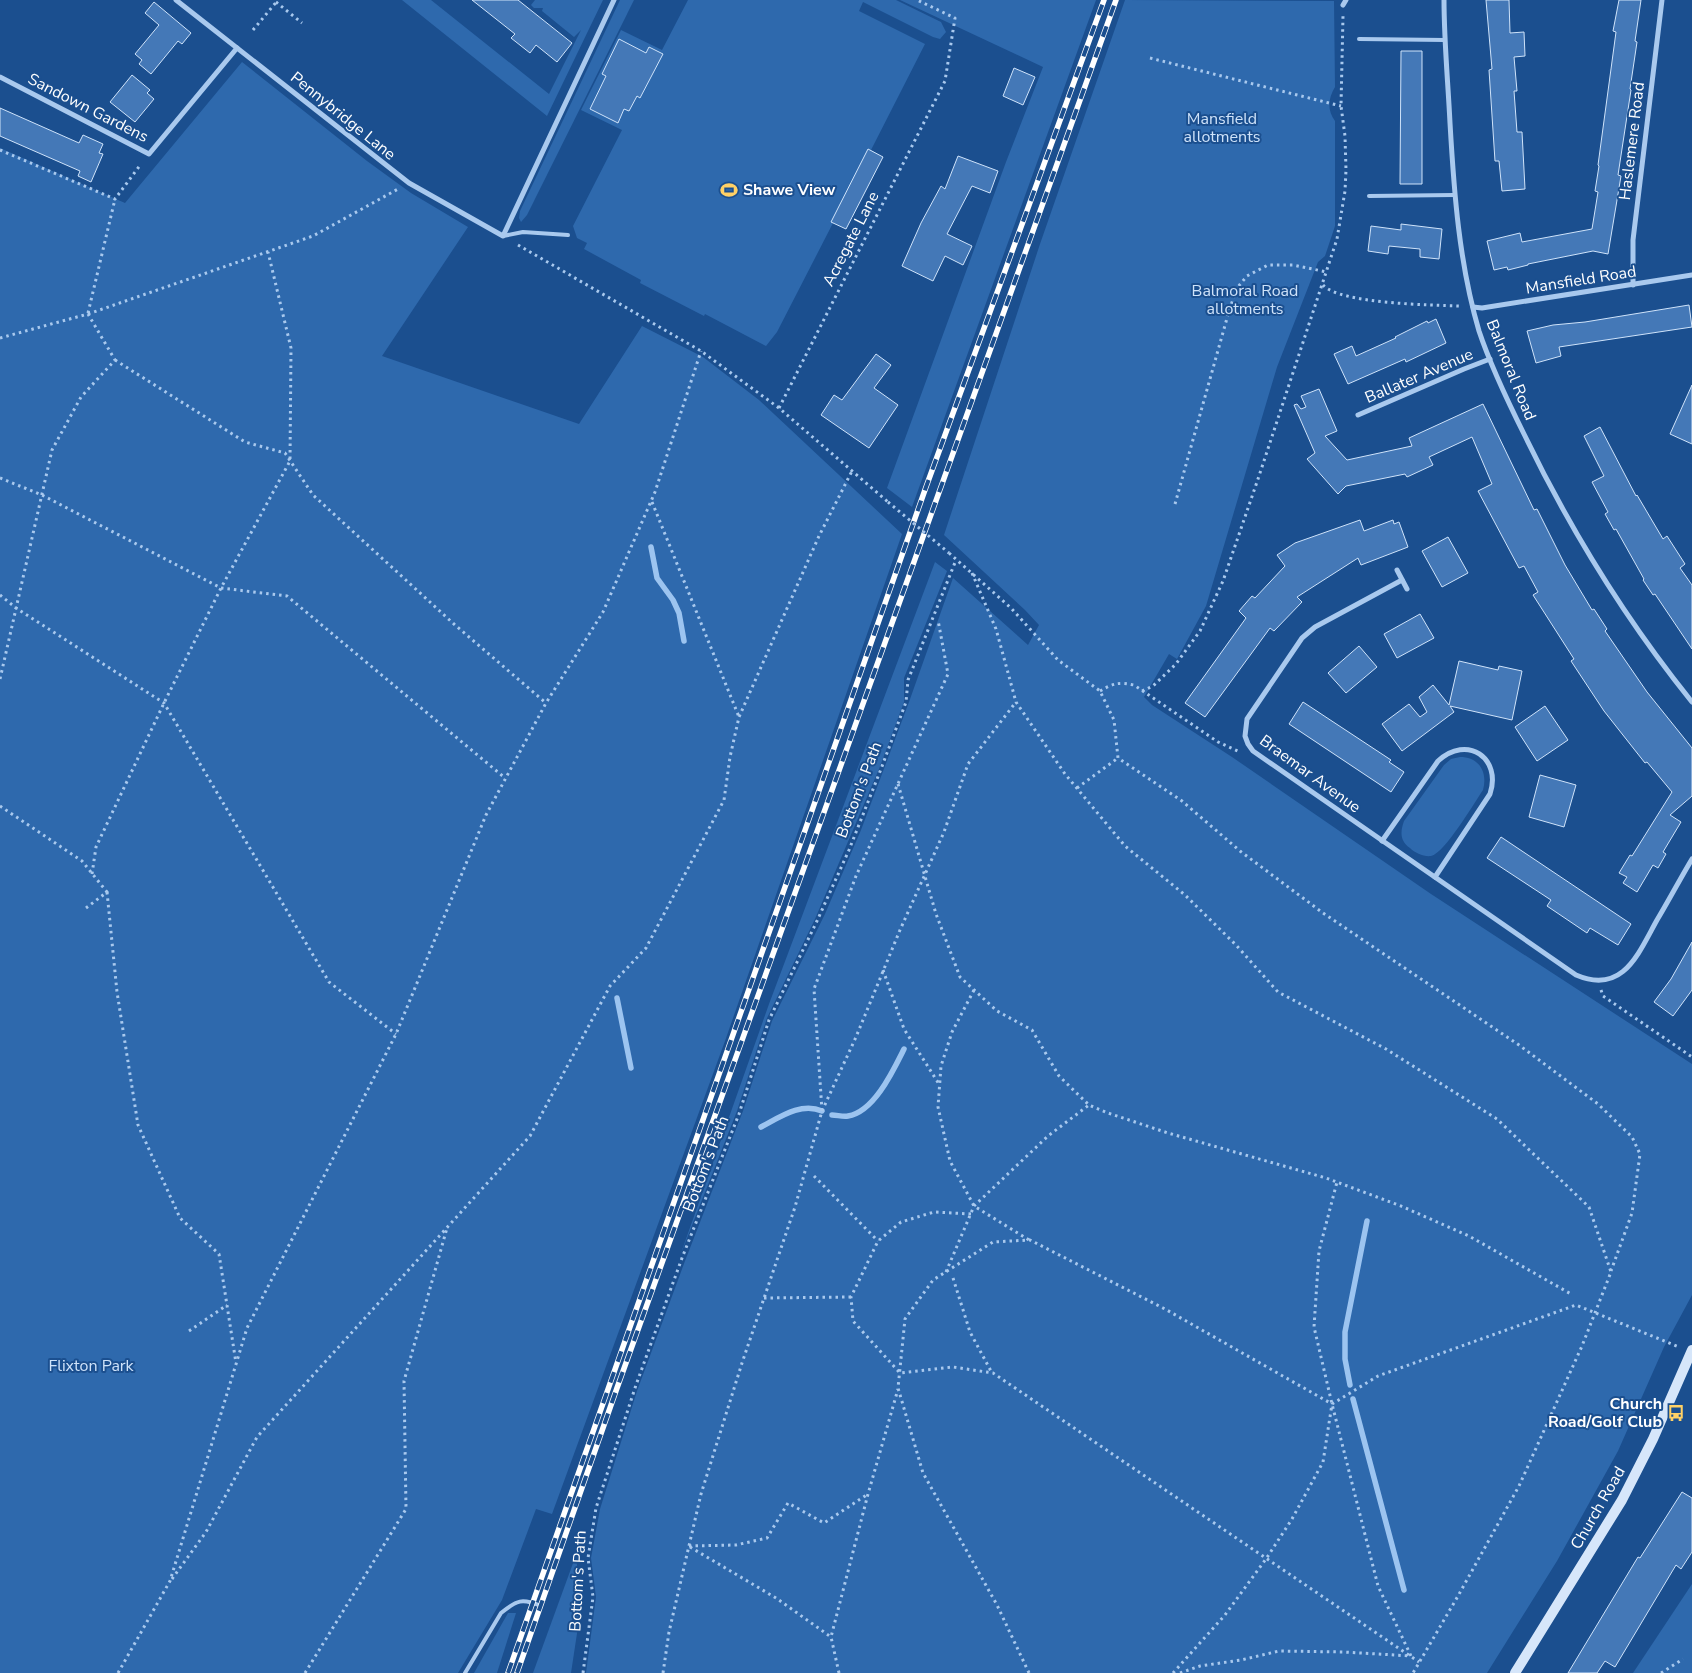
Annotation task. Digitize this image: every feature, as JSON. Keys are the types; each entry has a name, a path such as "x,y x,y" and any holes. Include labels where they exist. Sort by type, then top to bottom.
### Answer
{"main road":[{"name":"Church Road","path":"1515,1673 1622,1500 1653,1440 1692,1351"}],"street":[{"name":"Pennybridge Lane","path":"176,0 409,183 503,236"},
{"path":"503,236 614,0"},
{"name":"Balmoral Road","path":"1444,0 1454,195 1465,269 1473,307 1490,359 1541,468 1570,524 1637,629 1692,702"},
{"name":"Haslemere Road","path":"1633,285 1633,240 1662,0"},
{"name":"Sandown Gardens","path":"0,76 149,154 237,48"},
{"name":"Mansfield Road","path":"1473,307 1482,308 1692,275"},
{"name":"Ballater Avenue","path":"1358,416 1490,359"},
{"path":"1397,570 1408,589"},
{"name":"Braemar Avenue","path":"1402,580 1315,627 1302,638 1247,719 1245,736 1248,744 1260,756 1576,975 1600,982"},
{"path":"1382,841 1438,761 1446,754 1457,750 1468,749 1478,753 1488,762 1492,773 1493,784 1490,794 1435,877"},
{"path":"1600,982 1616,976 1630,966 1692,859"}],"lane":[{"path":"1359,39 1445,40"},
{"path":"1369,196 1454,195"},
{"path":"503,236 523,232 568,234"},
{"path":"465,1673 501,1613 509,1606 521,1600 541,1606"}],"path":[{"name":"Acregate Lane","path":"779,408 946,80 955,18 917,0"},
{"path":"253,30 277,1 302,23"},
{"path":"1142,691 1153,686 1176,664 1200,631 1226,572 1262,470 1337,239 1346,191 1345,136 1341,106 1345,2"},
{"path":"1150,58 1341,106"},
{"path":"0,150 115,199"},
{"path":"149,154 115,199 88,314 115,360 245,442 286,453 314,495 455,625 546,703"},
{"path":"0,338 88,314 313,236 409,183"},
{"path":"503,236 701,352 779,408 972,573 1011,608 1058,660 1100,692 1114,720 1118,758 1182,801 1240,851 1323,913 1519,1045 1598,1104 1632,1137 1640,1154 1632,1213 1582,1346 1519,1486 1413,1673"},
{"path":"92,874 96,847 164,703 221,588 290,461 291,348 268,252"},
{"path":"1174,504 1237,288 1247,276 1268,265 1293,264 1327,272"},
{"path":"1323,285 1327,289 1342,294 1374,300 1473,307"},
{"path":"170,1582 247,1328 396,1034 486,814 546,703 603,612 652,502 701,352"},
{"path":"0,679 52,450 81,397 115,360"},
{"path":"118,1673 170,1582 206,1532 257,1437 530,1136 610,986 646,948 724,800 730,757 739,717 819,536 852,471"},
{"path":"0,478 42,495 221,588 287,596 506,778"},
{"path":"652,502 739,717"},
{"name":"Bottom's Path","path":"583,1673 592,1597 588,1558 596,1508 636,1386 682,1258 739,1114 769,1020 849,850 906,702 908,680 956,560"},
{"path":"972,573 996,629 1016,702 1065,774 1125,846 1185,895 1236,945 1278,992 1386,1049 1497,1119 1589,1207 1611,1272"},
{"path":"0,595 16,608 164,703 329,982 396,1034"},
{"path":"822,1111 814,990 856,876 948,674 938,620"},
{"path":"1100,692 1120,683 1134,685 1218,742 1237,752 1260,756"},
{"path":"663,1673 669,1632 701,1494 795,1207 822,1111 856,1037 944,832 968,764 1016,702"},
{"path":"1077,788 1118,758"},
{"path":"898,783 940,923 960,978 997,1011 1032,1030 1060,1076 1089,1104 1108,1113 1168,1133 1337,1182 1401,1206 1469,1236 1570,1294"},
{"path":"0,806 82,861 107,892 117,992 138,1124 180,1218 219,1254 236,1364"},
{"path":"86,908 107,892"},
{"path":"884,970 904,1029 940,1085"},
{"path":"1600,982 1603,996 1692,1057"},
{"path":"974,990 952,1032 941,1066 938,1107 950,1161 974,1206 1030,1240 1165,1309 1332,1404"},
{"path":"946,1272 974,1206 1048,1136 1089,1104"},
{"path":"814,1176 878,1242"},
{"path":"1337,1182 1319,1251 1314,1327 1378,1586 1411,1656"},
{"path":"900,1373 853,1321 851,1297 878,1242 901,1222 934,1212 971,1214"},
{"path":"305,1673 406,1509 404,1381 448,1227"},
{"path":"839,1673 830,1636 898,1388 905,1319 933,1280 993,1242 1030,1240"},
{"path":"953,1278 970,1332 992,1373"},
{"path":"764,1298 851,1297"},
{"path":"189,1331 227,1305"},
{"path":"1173,1673 1225,1614 1266,1559 1292,1519 1323,1462 1332,1404 1378,1376 1576,1305 1692,1351"},
{"path":"900,1373 953,1367 992,1373 1419,1662"},
{"path":"898,1388 923,1473 997,1605 1030,1673"},
{"path":"689,1546 736,1545 767,1538 788,1503 824,1523 868,1494"},
{"path":"689,1546 776,1598 830,1636"},
{"path":"1180,1673 1200,1666 1241,1660 1279,1651 1411,1656"},
{"path":"1661,1673 1682,1659"}],"green space":[{"path":"402,0 431,0 549,94 581,30 574,37 542,11 543,8 534,8 531,5 535,0 603,0 547,116"},
{"path":"620,0 634,0 527,215 521,222 519,218 520,211"},
{"name":"Shawe View","path":"688,0 896,0 941,22 946,32 940,39 933,37 863,2 859,11 925,44 871,150 883,157 846,229 833,223 777,332 766,346 640,283 641,280 584,249 587,243 577,238 573,226 622,130 581,110 621,30 662,50"},
{"path":"900,0 1096,0 912,507 887,488 1006,162 1043,67"},
{"path":"1125,0 1334,1 1335,87 1329,104 1335,121 1335,226 1325,256 1318,262 1277,367 1206,606 1177,659 1169,654 1144,697 1152,705 1232,757 1431,894 1692,1064 1692,1295 1664,1347 1618,1451 1557,1561 1487,1673 586,1673 596,1597 591,1558 600,1509 637,1391 743,1111 772,1021 825,914 861,830 953,578 1028,645 1039,625 944,535 1040,244"},
{"name":"Flixton Park","path":"242,62 367,161 411,193 468,227 382,356 579,424 642,326 703,357 759,400 902,534 725,1041 552,1514 536,1509 502,1600 458,1673 0,1673 0,148 125,203"},
{"path":"935,562 947,571 904,678 904,702 879,769 815,919 767,1018 737,1111 680,1256 769,1004"},
{"path":"1460,757 1472,760 1480,767 1484,777 1483,790 1459,827 1437,853 1425,856 1414,852 1403,839 1402,829 1404,821 1444,765 1451,759"},
{"path":"576,1555 581,1607 571,1673 533,1673"},
{"path":"1692,1584 1692,1673 1633,1673"},
{"path":"508,1613 516,1613 497,1673 474,1673"}],"building":[{"path":"472,0 518,0 572,43 557,62 536,45 530,53 511,38 515,34"},
{"path":"1486,0 1509,0 1510,33 1524,32 1525,56 1514,57 1517,91 1514,91 1517,132 1522,132 1525,189 1502,191 1499,161 1495,161 1489,70 1492,69"},
{"path":"1619,0 1641,0 1631,90 1618,175 1621,176 1608,254 1593,251 1508,270 1507,267 1494,270 1487,241 1520,233 1522,242 1592,229 1598,192 1595,191 1598,165 1616,32 1613,31"},
{"path":"154,2 191,33 182,44 178,41 151,74 139,64 142,60 135,54 159,25 145,13"},
{"path":"619,39 646,53 649,47 663,54 640,98 637,96 629,111 624,109 618,123 590,109 606,76 602,74"},
{"path":"1401,51 1422,51 1422,184 1400,184"},
{"path":"1014,68 1035,77 1023,105 1003,96"},
{"path":"132,75 150,90 147,93 154,99 135,122 110,102"},
{"path":"0,108 79,143 83,135 103,144 99,153 103,154 91,182 78,176 80,171 0,136"},
{"path":"868,149 883,157 846,229 831,222"},
{"path":"958,156 998,171 990,193 972,186 947,234 972,246 963,265 945,256 933,281 902,266 921,223 941,186 945,189"},
{"path":"1401,224 1442,229 1439,259 1420,257 1420,249 1389,246 1388,254 1368,251 1371,226 1401,230"},
{"path":"1689,305 1692,327 1559,347 1561,356 1536,363 1527,331 1553,325 1585,322"},
{"path":"1436,319 1446,343 1406,362 1405,359 1348,384 1334,354 1352,346 1356,356 1396,338 1427,321 1428,323"},
{"path":"876,354 891,365 874,388 898,405 869,448 821,415 834,395 842,400"},
{"path":"1692,385 1692,444 1670,434"},
{"path":"1319,389 1337,431 1325,436 1347,460 1412,446 1409,438 1483,404 1534,510 1537,509 1565,565 1592,610 1594,609 1607,629 1605,631 1647,692 1692,748 1692,796 1670,815 1681,822 1663,852 1666,854 1658,868 1653,865 1637,892 1623,883 1627,877 1619,873 1630,855 1632,856 1672,792 1647,762 1645,763 1604,711 1571,661 1574,659 1533,595 1538,592 1524,566 1519,568 1478,491 1492,484 1472,437 1429,457 1433,465 1407,477 1405,474 1346,486 1338,494 1307,459 1315,453 1294,405 1297,404 1301,409 1306,407 1301,396"},
{"path":"1600,427 1636,496 1663,539 1667,536 1685,564 1680,568 1692,585 1692,649 1655,594 1653,595 1643,580 1616,529 1614,530 1605,514 1608,512 1592,482 1604,476 1584,436"},
{"path":"1360,520 1364,531 1393,520 1394,524 1399,522 1408,547 1361,565 1358,558 1297,597 1302,602 1274,631 1270,628 1205,717 1185,703 1246,618 1239,611 1252,596 1255,598 1285,566 1277,555 1295,543"},
{"path":"1448,537 1468,573 1442,587 1422,551"},
{"path":"1420,614 1434,638 1397,658 1384,634"},
{"path":"1359,646 1377,667 1346,693 1328,673"},
{"path":"1459,661 1498,670 1499,666 1522,671 1512,720 1450,706 1454,712 1402,751 1382,724 1409,704 1420,717 1427,712 1419,697 1433,685 1449,705"},
{"path":"1303,702 1391,760 1389,762 1404,772 1391,792 1289,724"},
{"path":"1545,706 1568,740 1537,761 1515,727"},
{"path":"1540,775 1576,785 1564,827 1529,817"},
{"path":"1501,837 1631,924 1618,945 1590,928 1587,933 1547,906 1551,900 1487,858"},
{"path":"1692,942 1692,990 1673,1016 1654,1002 1671,979"},
{"path":"1682,1492 1692,1498 1692,1552 1681,1569 1676,1565 1615,1667 1605,1661 1597,1673 1568,1673 1638,1557 1640,1558"}],"waterway":[{"path":"651,547 657,578 673,600 679,613 684,641"},
{"path":"617,998 631,1068"},
{"path":"832,1115 848,1116 866,1107 882,1089 904,1049"},
{"path":"761,1127 798,1109 806,1108 822,1111"},
{"path":"1350,1385 1345,1359 1345,1332 1367,1221"},
{"path":"1353,1399 1404,1590"}],"railway":[{"path":"508,1673 926,487 1104,0"},
{"path":"517,1673 617,1388 1116,0"}],"place":[{"name":"Shawe View","path":"729,190"},
{"name":"Church Road/Golf Club","path":"1676,1413"}],"park label":[{"name":"Mansfield allotments","path":"1222,128"},
{"name":"Balmoral Road allotments","path":"1245,300"}]}
